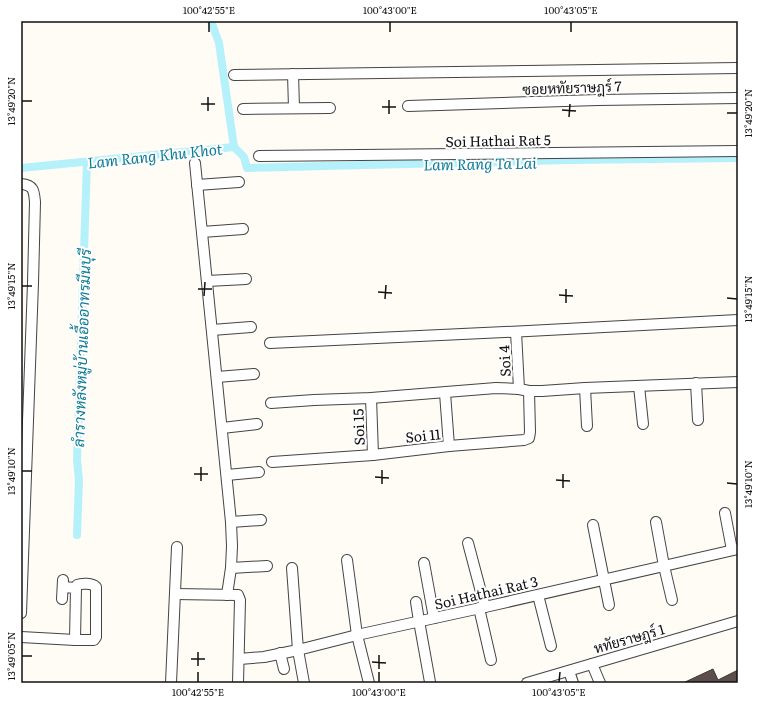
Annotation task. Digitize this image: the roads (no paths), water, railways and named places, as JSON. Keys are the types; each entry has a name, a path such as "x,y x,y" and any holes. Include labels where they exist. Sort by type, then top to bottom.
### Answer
{"street":[{"path":"234,75 738,68"},
{"path":"293,74 294,108"},
{"name":"ซอยหทัยราษฎร์ 7","path":"408,106 738,98"},
{"path":"243,109 330,108"},
{"name":"Soi Hathai Rat 5","path":"259,156 738,151"},
{"path":"195,163 231,522 231,568 227,595"},
{"path":"197,185 239,182"},
{"path":"21,184 27,184 32,188 35,202 21,613"},
{"path":"202,232 243,229"},
{"path":"207,281 246,278"},
{"path":"270,343 738,320"},
{"path":"212,330 251,327"},
{"name":"Soi 4","path":"516,332 524,390"},
{"path":"217,377 254,374"},
{"path":"271,403 371,398 496,388 542,391 738,382"},
{"path":"696,383 698,420"},
{"path":"639,386 643,424"},
{"path":"585,388 587,426"},
{"name":"Soi 11","path":"272,462 524,440 529,438 530,432 524,390"},
{"path":"445,393 449,446"},
{"name":"Soi 15","path":"371,398 373,454"},
{"path":"222,428 257,424"},
{"path":"227,475 259,472"},
{"path":"725,513 735,550"},
{"path":"231,522 261,520"},
{"path":"656,522 672,600"},
{"path":"593,525 609,605"},
{"path":"468,542 482,607 491,660"},
{"path":"171,683 177,547"},
{"name":"Soi Hathai Rat 3","path":"239,659 280,654 418,621 735,550"},
{"path":"347,560 358,635 369,683"},
{"path":"424,563 434,618"},
{"path":"231,568 268,566"},
{"path":"292,568 298,650 304,683"},
{"path":"62,599 63,583 76,588"},
{"path":"21,637 75,640 94,640 96,637 96,587 93,585 79,584 76,588 75,640"},
{"path":"175,594 238,595 240,600 238,683"},
{"path":"538,595 551,646"},
{"path":"416,602 418,621 430,682"},
{"name":"หทัยราษฎร์ 1","path":"527,683 547,680 569,670 738,621"},
{"path":"280,654 284,669"},
{"path":"592,664 600,683"},
{"path":"569,670 573,683"}],"waterway":[{"name":"Lam Rang Khu Khot","path":"21,168 234,147 219,43 211,21"},
{"name":"Lam Rang Ta Lai","path":"234,147 244,157 247,168 570,160 738,158"},
{"name":"ลำรางหลังหมู่บ้านเอื้ออาทรมีนบุรี","path":"77,535 79,480 77,460 87,162"}]}
